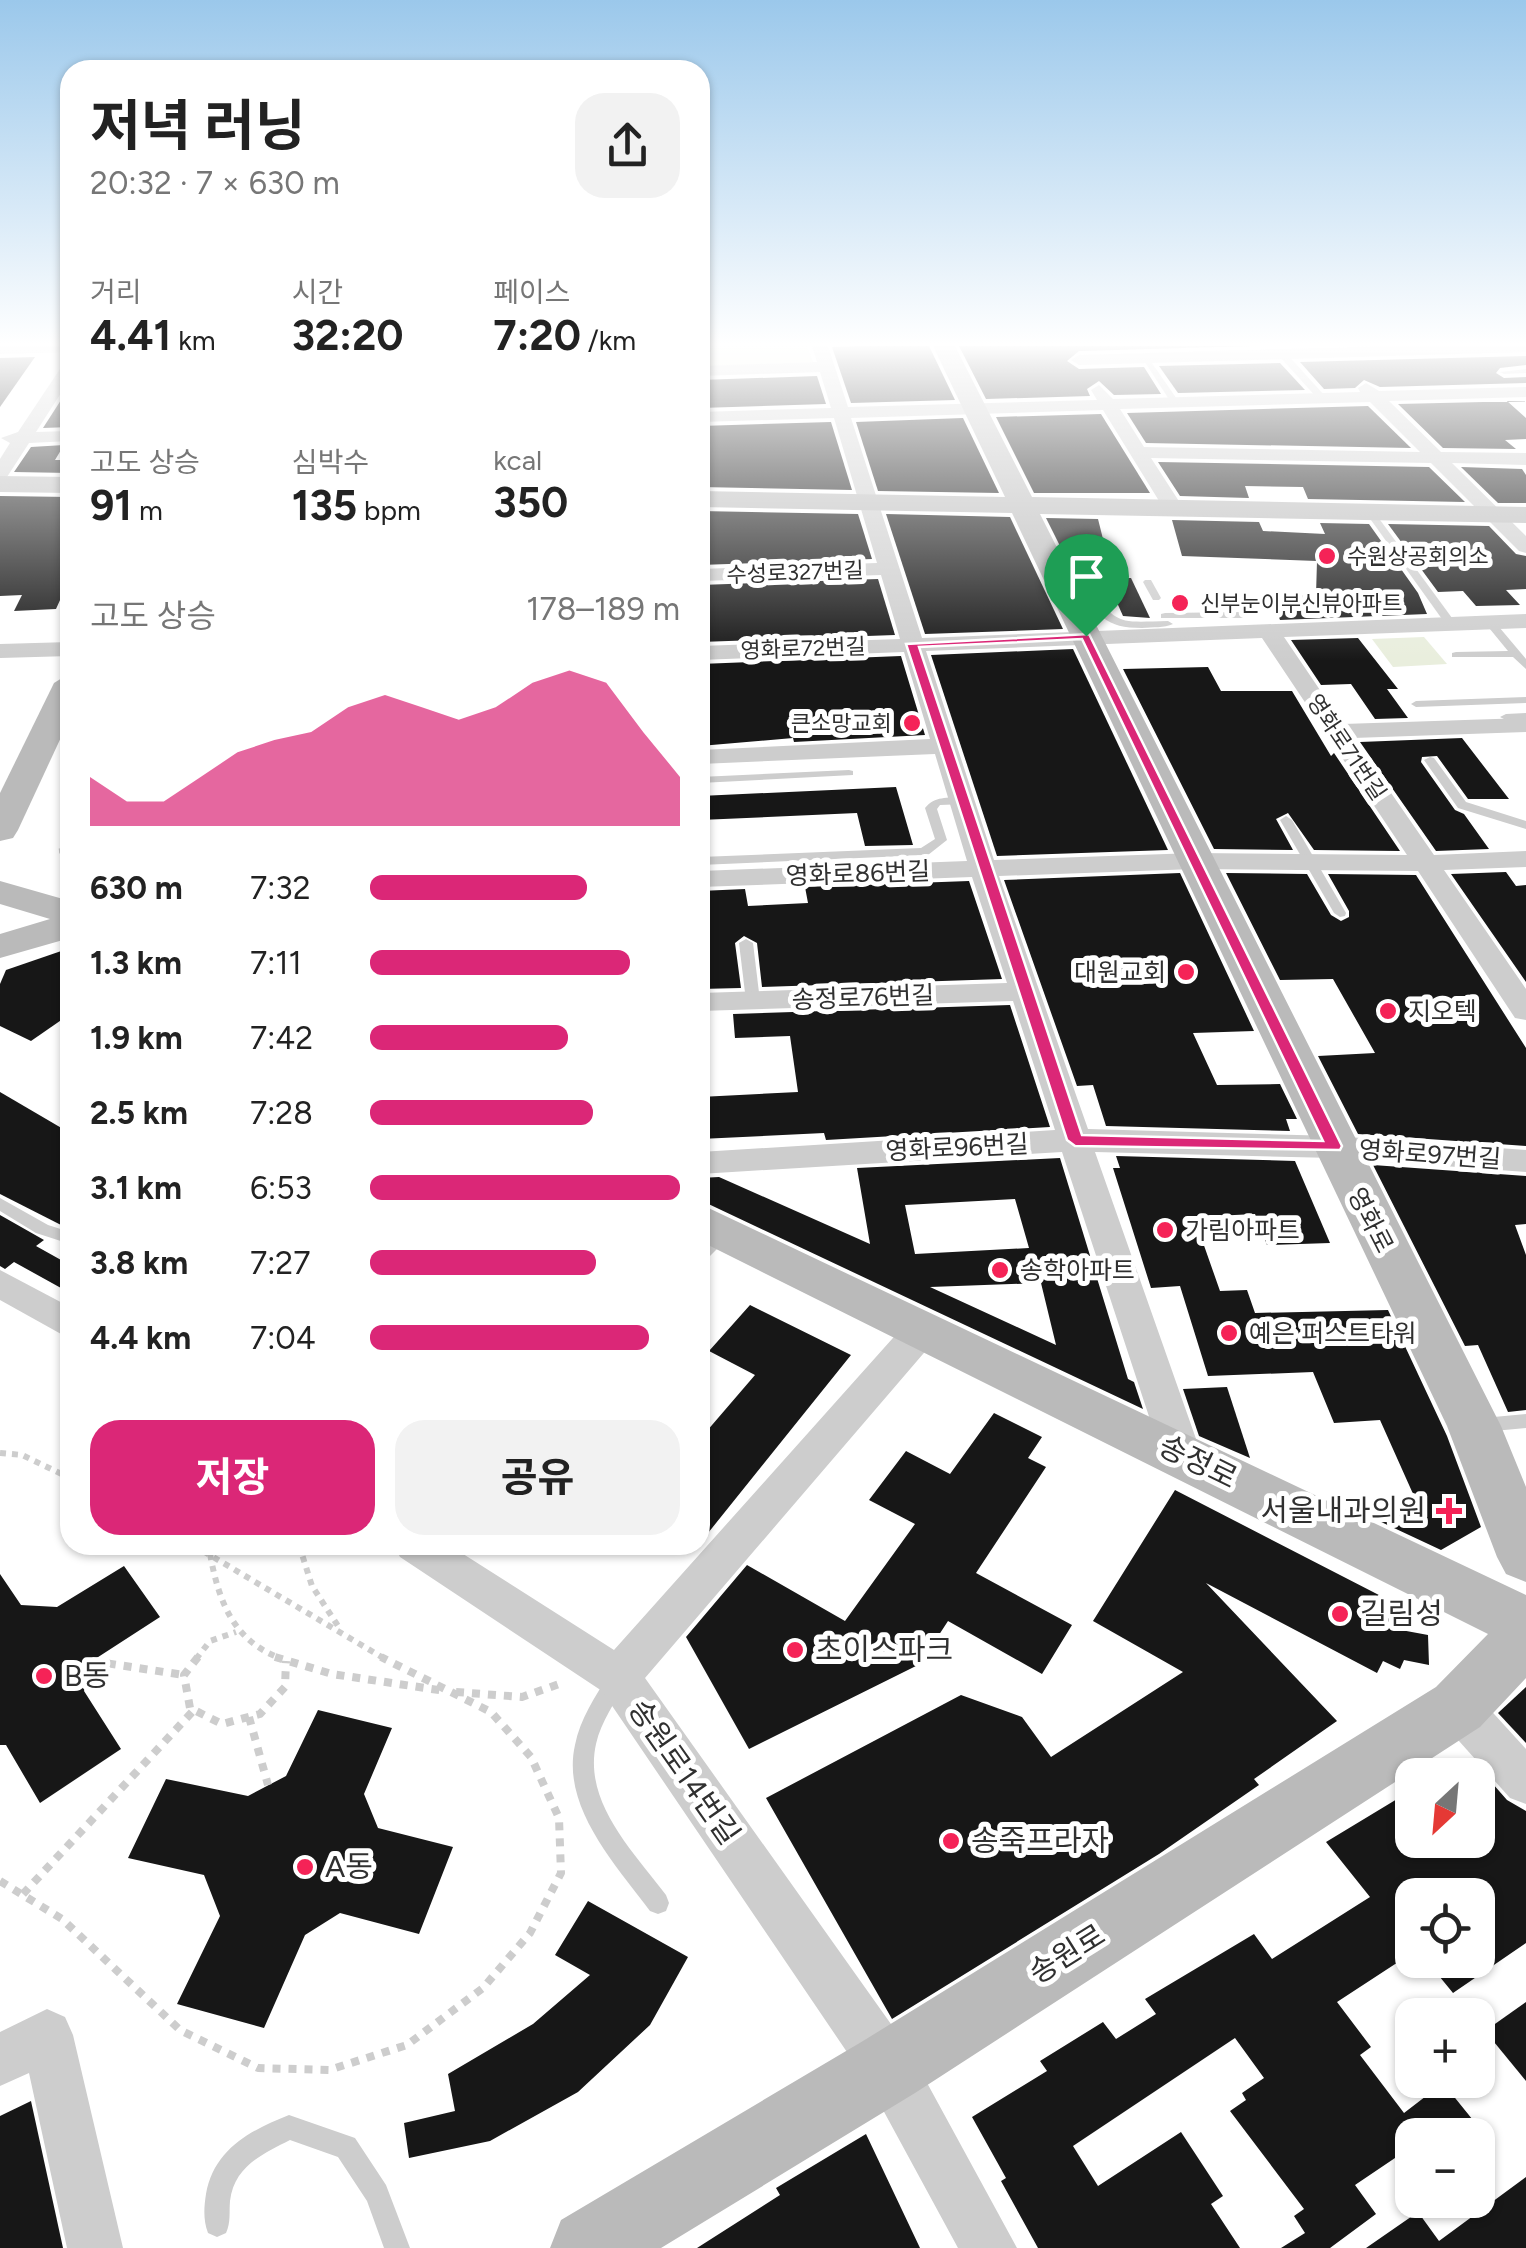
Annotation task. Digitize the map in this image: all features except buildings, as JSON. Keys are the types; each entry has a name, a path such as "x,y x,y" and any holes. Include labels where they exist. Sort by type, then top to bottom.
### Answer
{"street":[{"path":"0,474 15,451"},
{"name":"수성로327번길","path":"852,451 912,644"},
{"name":"영화로","path":"994,451 1474,1426 1526,1557"},
{"path":"1428,451 1526,546"},
{"path":"1140,452 1526,459"},
{"path":"1140,452 1174,509"},
{"path":"0,484 60,485"},
{"path":"710,499 1526,515"},
{"name":"수성로327번길","path":"710,575 889,568"},
{"path":"1086,636 1164,616 1268,630 1526,622"},
{"name":"영화로71번길","path":"1268,630 1524,1003"},
{"name":"영화로72번길","path":"710,652 1086,636"},
{"path":"912,644 1181,1454"},
{"path":"0,651 60,649"},
{"path":"4,815 60,703"},
{"path":"1336,732 1516,721"},
{"path":"710,759 768,766 945,746"},
{"name":"영화로86번길","path":"710,878 1195,861 1426,863 1525,859"},
{"path":"0,892 60,910"},
{"path":"0,946 60,929"},
{"name":"송정로76번길","path":"710,1002 1025,992"},
{"name":"영화로96번길","path":"710,1161 1075,1140 1334,1146"},
{"name":"영화로97번길","path":"1334,1146 1526,1162"},
{"name":"송정로","path":"710,1237 922,1330 1526,1624"},
{"path":"0,1283 60,1319"},
{"path":"605,1668 922,1330"},
{"name":"송원로14번길","path":"430,1555 605,1668 889,2066 989,2248"},
{"name":"송원로","path":"589,2248 889,2066 1458,1708 1526,1636"},
{"path":"1458,1708 1526,1782"},
{"path":"0,2060 47,2035 94,2248"}],"lane":[{"path":"1369,512 1451,624"},
{"path":"1148,582 1164,616"},
{"path":"1087,585 1098,613 1106,621 1242,615"},
{"path":"1490,623 1526,666"},
{"path":"1456,655 1515,654"},
{"path":"1416,704 1526,700"},
{"path":"1516,721 1526,716"},
{"path":"1430,760 1462,805 1526,824"},
{"path":"710,778 768,766 849,773"},
{"path":"710,862 924,852 941,840 931,808 937,802 962,801"},
{"path":"1286,820 1340,913"},
{"path":"746,943 753,1001"},
{"path":"0,1204 42,1229 60,1235"},
{"path":"1474,1426 1526,1421"},
{"path":"605,1668 580,1769 596,1819 658,1903"},
{"path":"218,2224 216,2186 241,2151 288,2127 346,2147 377,2194 397,2248"}],"path":[{"path":"0,1453 22,1455 60,1473"},
{"path":"210,1555 218,1599 237,1631 286,1661 346,1677 522,1698 605,1668"},
{"path":"0,1881 104,1954 180,2030 258,2068 329,2070 407,2045 483,1988 530,1933 560,1873 559,1818 531,1757 491,1712 395,1665 212,1555"},
{"path":"302,1555 312,1586 342,1631"},
{"path":"237,1631 210,1641 184,1675 190,1708 222,1724 260,1714 285,1687 286,1661"},
{"path":"92,1661 184,1675"},
{"path":"23,1894 194,1710"},
{"path":"249,1716 268,1785"}],"green space":[{"path":"1424,637 1447,664 1393,667 1372,639"}],"place":[{"name":"수원상공회의소","path":"1327,556"},
{"name":"신부눈이부신뷰아파트","path":"1180,603"},
{"name":"큰소망교회","path":"912,723"},
{"name":"대원교회","path":"1186,972"},
{"name":"지오텍","path":"1388,1011"},
{"name":"가림아파트","path":"1165,1230"},
{"name":"송학아파트","path":"1000,1270"},
{"name":"예은 퍼스트타워","path":"1229,1333"},
{"name":"서울내과의원","path":"1449,1511"},
{"name":"길림성","path":"1340,1614"},
{"name":"초이스파크","path":"795,1650"},
{"name":"B동","path":"44,1676"},
{"name":"송죽프라자","path":"951,1841"},
{"name":"A동","path":"305,1867"}],"route":[{"path":"1086,636 1334,1146 1075,1140 912,644 1086,636"}]}
